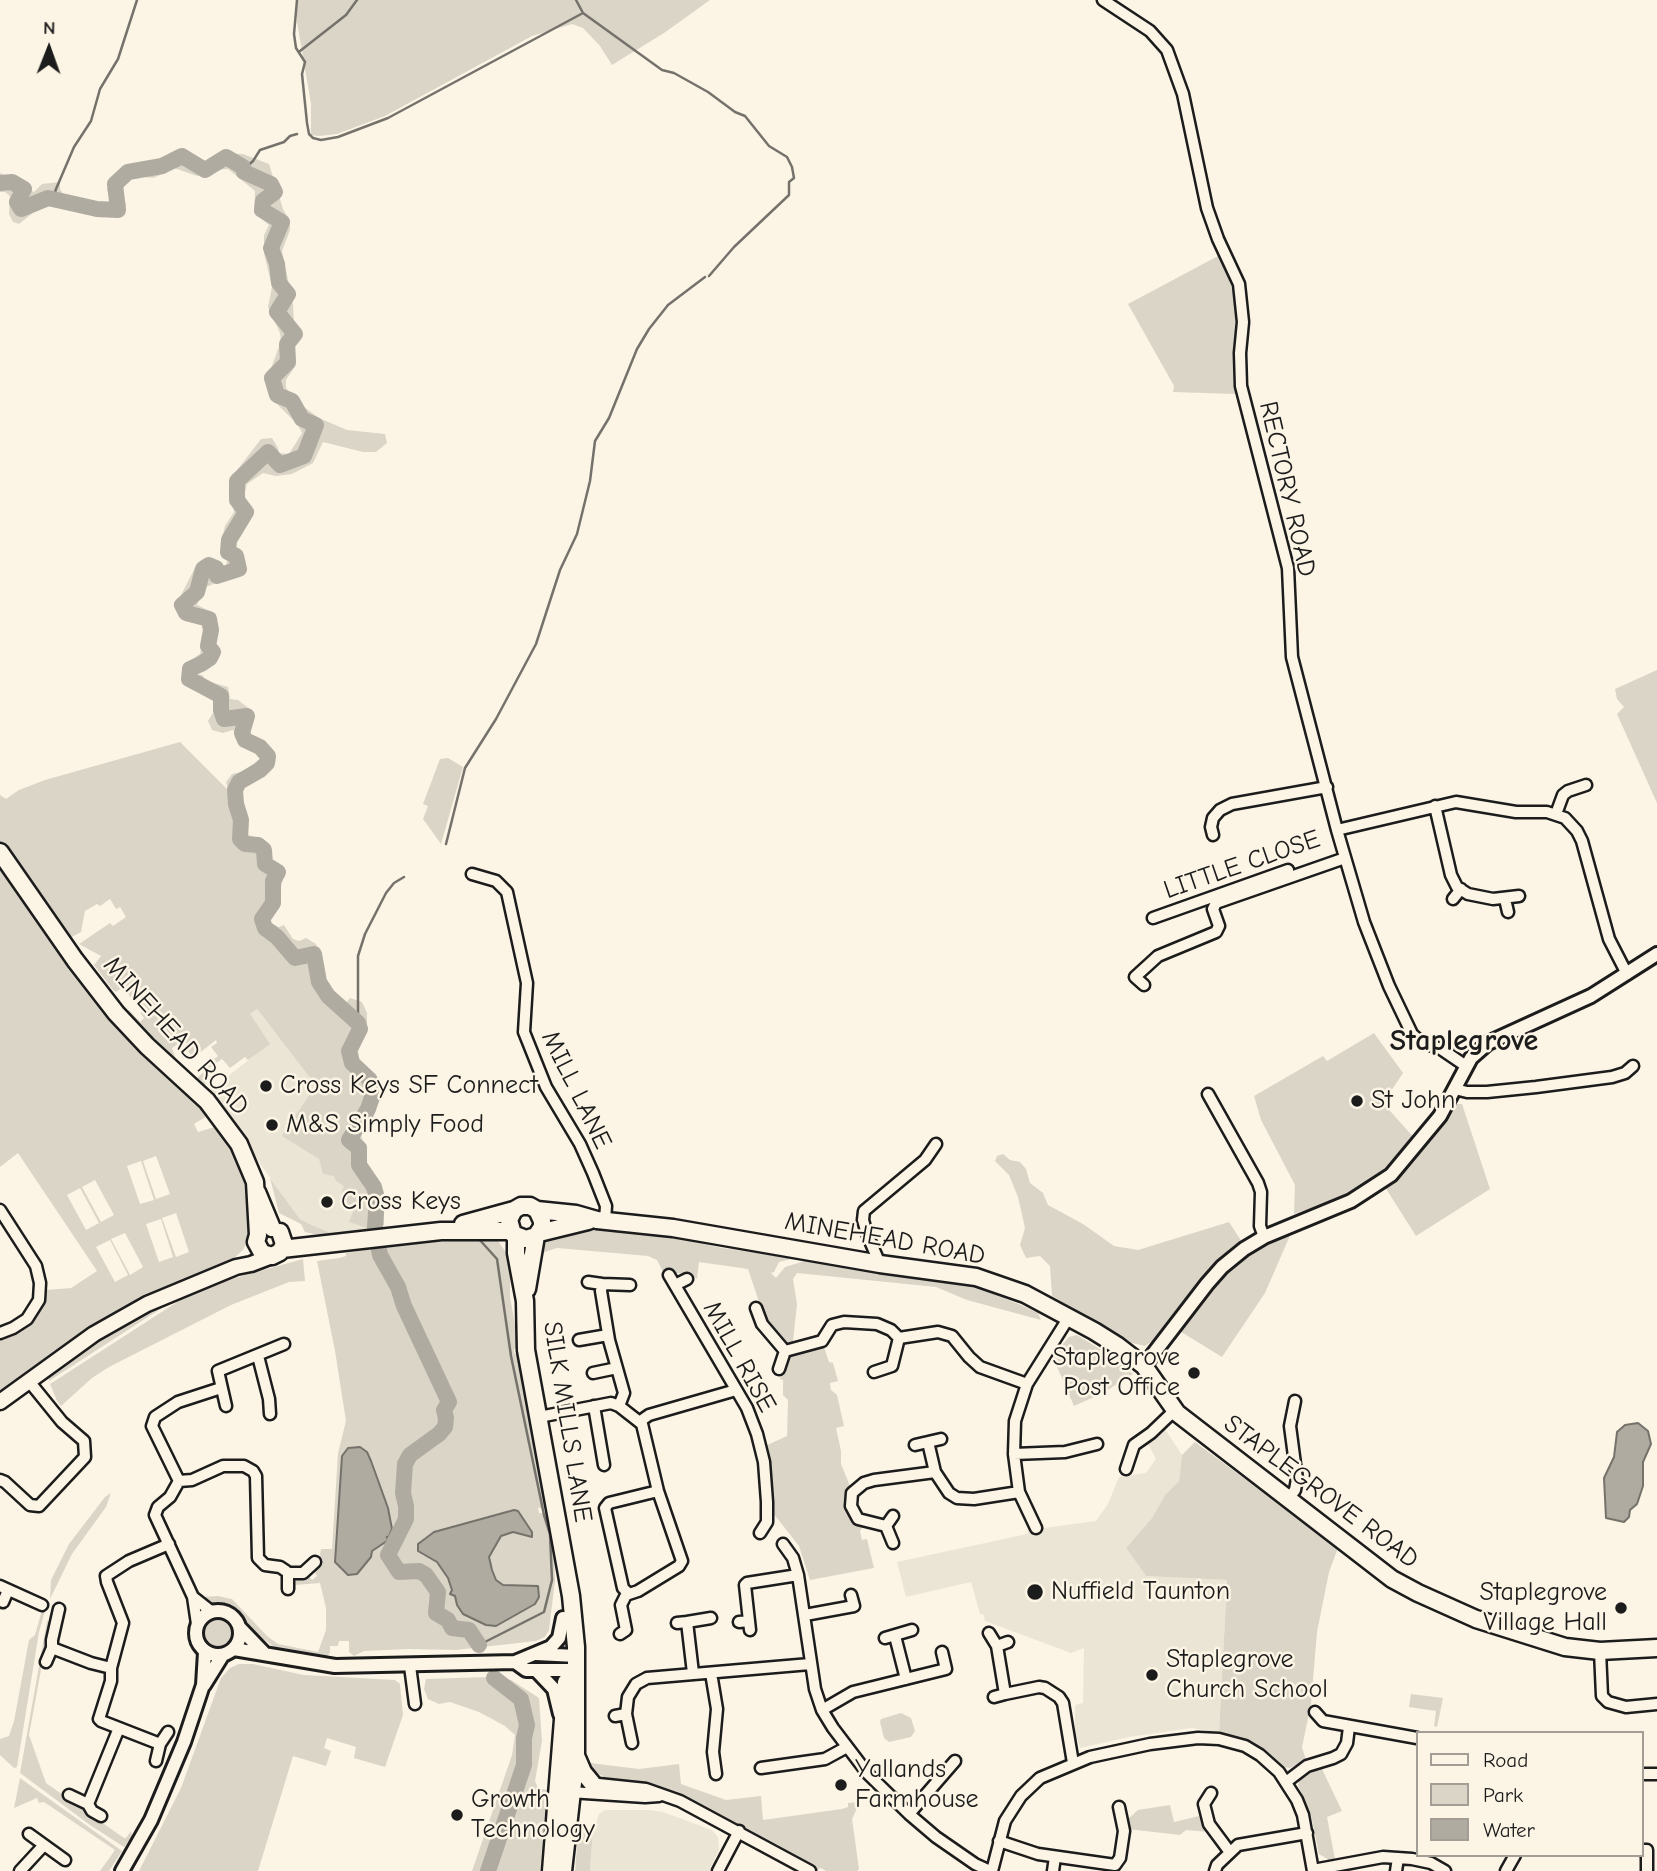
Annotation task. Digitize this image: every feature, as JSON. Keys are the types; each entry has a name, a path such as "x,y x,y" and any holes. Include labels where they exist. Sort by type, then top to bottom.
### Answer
{"main road":[{"name":"MINEHEAD ROAD","path":"0,852 75,960 116,1013 220,1117 247,1160 267,1235"},
{"path":"267,1235 262,1253 446,1230 514,1233 526,1239 537,1234 542,1221 537,1210 525,1205 446,1230"},
{"path":"514,1210 509,1220 514,1233"},
{"name":"MINEHEAD ROAD","path":"537,1210 673,1228 880,1264 976,1277 1025,1294 1069,1317 1118,1346 1144,1366"},
{"name":"MINEHEAD ROAD","path":"537,1234 564,1225 601,1220"},
{"name":"SILK MILLS LANE","path":"514,1233 524,1301 526,1350 571,1596 569,1751 566,1786 551,1871"},
{"name":"SILK MILLS LANE","path":"524,1301 537,1234"},
{"path":"267,1235 327,1243"},
{"path":"0,1402 94,1334 136,1310 179,1290 277,1253 284,1240 267,1235"},
{"path":"236,1267 267,1235"},
{"name":"STAPLEGROVE ROAD","path":"1144,1366 1175,1410 1206,1438 1289,1498 1371,1564 1418,1593 1476,1619 1565,1647 1600,1651 1657,1648"},
{"name":"SILK MILLS LANE","path":"563,1550 561,1592 571,1663"},
{"path":"569,1751 592,1788 571,1816"},
{"name":"SILK MILLS LANE","path":"564,1871 571,1816 566,1786"}],"street":[{"name":"RECTORY ROAD","path":"1103,0 1157,37 1167,50 1183,94 1207,208 1218,239 1240,284 1243,322 1240,369 1244,403 1284,550 1289,585 1292,657 1364,922 1412,1034 1421,1042 1441,1049 1466,1066"},
{"path":"1556,814 1563,795 1586,785"},
{"path":"1213,835 1213,818 1220,810 1232,804 1327,787"},
{"path":"1337,830 1435,806 1463,802 1516,812 1556,814 1565,818 1577,831 1609,939 1627,974"},
{"path":"1435,806 1451,875 1461,889 1468,894 1505,899 1518,896"},
{"path":"1144,985 1135,977 1158,956 1216,932 1219,926 1213,909 1216,903 1345,855"},
{"name":"LITTLE CLOSE","path":"1153,918 1254,881 1345,855"},
{"name":"MILL LANE","path":"472,874 496,881 507,892 527,983 524,1032 546,1087 587,1159 604,1199 601,1220"},
{"path":"1453,899 1461,889"},
{"path":"1505,899 1508,912"},
{"path":"1144,1366 1222,1267 1264,1237 1332,1210 1381,1183 1412,1152 1440,1116 1471,1058 1488,1043 1591,996 1657,954"},
{"path":"1455,1089 1487,1092 1536,1087 1612,1077 1625,1073 1633,1066"},
{"path":"1208,1094 1258,1183 1261,1192 1260,1226 1264,1237"},
{"path":"880,1264 867,1234 863,1220 864,1211 925,1160 936,1144"},
{"path":"0,1333 27,1318 39,1300 40,1293 36,1266 1,1214"},
{"name":"MILL RISE","path":"669,1275 747,1408 757,1434 764,1462 767,1522 760,1533"},
{"name":"MILL RISE","path":"676,1285 687,1279"},
{"path":"588,1282 630,1285"},
{"path":"602,1284 602,1303 608,1335 624,1392 619,1406"},
{"path":"756,1308 762,1324 785,1351"},
{"path":"1036,1528 1019,1492 1014,1454 1014,1421 1027,1384 1069,1317"},
{"path":"785,1351 822,1341 832,1325 844,1322 877,1324 891,1330 900,1338"},
{"path":"750,1329 762,1324"},
{"path":"900,1338 946,1333 953,1336 980,1367 1027,1384"},
{"path":"579,1340 608,1335"},
{"path":"874,1372 897,1369 900,1338"},
{"path":"226,1406 217,1374 220,1368 258,1356 284,1344"},
{"path":"779,1369 785,1351"},
{"path":"258,1356 270,1399 270,1414"},
{"path":"593,1373 617,1368"},
{"path":"0,1480 30,1505 39,1506 85,1457 84,1441 62,1422 28,1380"},
{"path":"179,1481 153,1431 153,1421 159,1413 189,1397 221,1388"},
{"path":"639,1422 652,1414 736,1390"},
{"path":"1289,1498 1295,1490 1297,1479 1290,1426 1295,1401"},
{"path":"539,1417 606,1403 619,1406 643,1427 658,1491 682,1561 679,1566 638,1591 627,1593"},
{"path":"594,1406 604,1465"},
{"path":"1125,1469 1134,1445 1152,1433 1175,1410"},
{"path":"1071,1438 1075,1450"},
{"path":"915,1445 941,1439"},
{"path":"928,1442 935,1472 949,1493 957,1498 974,1499 1019,1492"},
{"path":"1014,1454 1075,1450 1097,1444"},
{"path":"179,1481 192,1479 223,1466 244,1466 253,1471 256,1476 258,1558 265,1565 280,1567 288,1573 303,1573 315,1562"},
{"path":"886,1526 859,1519 853,1513 851,1496 858,1487 874,1480 935,1472"},
{"path":"122,1871 166,1789 203,1685 205,1652 196,1639 193,1597 155,1515 158,1507 170,1497 179,1481"},
{"path":"627,1593 623,1588 604,1508 609,1503 658,1491"},
{"path":"886,1526 893,1516"},
{"path":"886,1526 893,1543"},
{"path":"160,1744 103,1722 99,1718 111,1681 111,1668 123,1623 106,1576 129,1561 169,1544"},
{"path":"783,1544 793,1558 798,1575 810,1664 822,1710 846,1747 868,1774 936,1838 975,1864 991,1871 1005,1821 1014,1805 1040,1778 1090,1757 1150,1744 1198,1738 1219,1739 1245,1746 1261,1755 1286,1782 1303,1815 1313,1870 1383,1857 1431,1863 1445,1871"},
{"path":"288,1573 288,1589"},
{"path":"746,1624 747,1583 798,1575"},
{"path":"4,1602 4,1588 42,1605"},
{"path":"620,1634 626,1630 621,1605 627,1593"},
{"path":"193,1597 212,1612"},
{"path":"805,1615 854,1605"},
{"path":"46,1662 52,1648 59,1609"},
{"path":"197,1624 212,1612 219,1611 232,1616 265,1654"},
{"path":"205,1652 265,1654 335,1666 515,1662 551,1647 559,1638 563,1618"},
{"path":"693,1673 682,1622 711,1618"},
{"path":"203,1685 240,1639 240,1628"},
{"path":"906,1679 890,1637 912,1630"},
{"path":"989,1633 997,1646 1005,1694"},
{"path":"997,1646 1008,1642"},
{"path":"52,1648 111,1668"},
{"path":"1600,1651 1602,1696 1608,1702 1626,1707 1657,1704"},
{"path":"822,1710 853,1692 946,1668 942,1652"},
{"path":"536,1654 571,1663"},
{"path":"515,1662 526,1670 571,1663"},
{"path":"632,1743 620,1715 628,1697 641,1681 655,1676 810,1664"},
{"path":"410,1666 415,1704"},
{"path":"536,1670 554,1689 569,1751"},
{"path":"711,1673 717,1709 708,1753 716,1774"},
{"path":"994,1697 1039,1688 1045,1688 1059,1697 1063,1703 1073,1763"},
{"path":"1315,1712 1323,1721 1416,1738"},
{"path":"1286,1782 1307,1766 1341,1754 1347,1743 1349,1727"},
{"path":"88,1804 119,1728"},
{"path":"156,1761 160,1744 168,1732"},
{"path":"761,1768 825,1759 846,1747"},
{"path":"772,1755 773,1767"},
{"path":"909,1814 955,1761"},
{"path":"566,1786 645,1797 662,1795 690,1805 810,1871"},
{"path":"1211,1793 1204,1804 1209,1824 1229,1851"},
{"path":"69,1795 88,1804 92,1811 100,1816"},
{"path":"999,1841 1055,1857 1116,1868 1123,1847 1124,1811"},
{"path":"718,1871 739,1831"},
{"path":"1215,1871 1217,1865 1238,1844 1307,1833"},
{"path":"29,1834 65,1860"},
{"path":"20,1871 44,1844"},
{"path":"1643,1850 1647,1850 1647,1871"},
{"path":"1053,1871 1055,1857"},
{"path":"1396,1871 1398,1858"}],"shaded area":[{"path":"256,1008 317,1087 368,1228 330,1233 300,1219 219,1100 209,1091 255,1055 249,1013"},
{"path":"1165,1429 1182,1455 1179,1481 1165,1495 1152,1518 1126,1548 1146,1576 1227,1580 1219,1733 1192,1728 1129,1737 1080,1748 1075,1732 1075,1705 1083,1703 1084,1648 1071,1653 985,1621 984,1615 980,1614 971,1582 906,1597 897,1562 1027,1534 1029,1530 1096,1521 1108,1504 1119,1477 1146,1473 1156,1459 1147,1442"},
{"path":"605,1810 663,1812 712,1830 718,1837 719,1850 709,1871 590,1871 593,1831 599,1814"}],"green space":[{"path":"297,0 710,0 612,65 600,46 583,28 572,24 532,36 385,116 337,134 319,136 311,135 311,104 297,22"},
{"path":"176,152 201,164 221,153 243,154 269,164 283,209 290,222 290,230 282,251 293,304 296,365 286,380 286,388 300,404 319,418 347,430 385,434 387,443 376,452 363,452 323,442 313,463 292,474 276,476 263,473 247,484 244,496 248,503 249,517 234,542 243,562 244,572 206,587 200,597 197,605 216,614 215,655 209,664 193,674 202,675 207,681 228,687 230,699 238,700 251,710 249,734 257,737 268,750 271,762 266,770 239,790 245,825 243,833 257,838 265,845 273,863 278,865 284,876 276,904 268,915 269,923 279,927 284,925 293,939 299,941 306,938 316,944 326,983 345,1004 350,998 362,1002 367,1013 367,1028 359,1042 358,1050 360,1063 371,1078 374,1118 360,1131 367,1156 365,1167 377,1186 384,1214 384,1225 369,1228 369,1232 313,1234 305,1232 301,1224 279,1213 270,1178 300,1219 331,1233 367,1228 349,1222 353,1212 346,1209 348,1203 339,1200 344,1186 336,1181 334,1176 323,1174 319,1159 282,1136 317,1087 257,1009 250,1014 270,1044 248,1060 245,1057 230,1068 222,1059 208,1069 210,1071 206,1076 205,1088 196,1079 207,1069 205,1066 218,1056 211,1047 217,1043 216,1040 193,1058 187,1050 182,1053 189,1047 184,1040 172,1048 176,1060 188,1073 123,1014 129,1010 140,1022 144,1018 140,1013 146,1008 142,1004 137,1007 135,1005 138,1001 133,995 130,997 125,986 116,992 113,990 94,965 101,956 79,944 110,923 113,926 126,917 120,907 116,909 110,899 85,911 81,932 68,939 0,845 0,795 6,799 19,790 45,780 180,742 228,790 226,782 232,774 242,772 261,758 255,749 245,749 233,730 223,733 212,730 208,721 217,706 214,697 191,689 183,665 200,654 204,638 202,623 186,621 177,612 180,597 197,564 202,560 217,566 226,565 228,558 223,553 222,538 225,526 234,512 230,492 234,474 261,439 272,438 279,453 289,454 302,433 298,425 271,398 267,387 281,341 268,307 272,287 264,253 264,235 269,225 254,213 255,191 228,169 214,170 197,176 171,167 153,178 135,176 125,179 120,186 126,204 125,214 118,217 96,217 50,203 43,205 19,224 13,222 9,214 10,196 0,192 0,173 24,183 25,187 34,192 42,184 60,182 60,189 65,197 106,206 112,202 107,190 108,183 117,173 161,161"},
{"path":"1218,256 1236,302 1235,394 1173,392 1174,386 1128,304"},
{"path":"1657,670 1657,803 1617,714 1624,707 1617,699 1615,689"},
{"path":"448,758 463,767 441,844 423,819 428,806 423,804 440,759"},
{"path":"0,859 73,964 212,1113 194,1124 198,1132 218,1126 233,1144 233,1152 249,1192 251,1205 247,1242 232,1260 176,1285 51,1357 0,1394 0,1336 43,1301 46,1290 71,1288 97,1271 18,1153 0,1167","holes":["156,1156 170,1194 156,1199 143,1161","141,1161 154,1200 140,1204 127,1166","95,1180 114,1215 101,1222 82,1187","80,1188 99,1223 86,1230 67,1195","176,1213 189,1252 176,1257 162,1218","161,1219 173,1257 159,1262 146,1224","125,1233 143,1267 130,1275 111,1239","110,1240 128,1275 115,1282 96,1247"]},
{"path":"1374,1033 1403,1073 1383,1103 1417,1141 1387,1171 1345,1197 1294,1214 1295,1185 1261,1120 1254,1096 1323,1056 1327,1061"},
{"path":"1453,1104 1462,1104 1490,1189 1416,1236 1385,1187 1399,1175"},
{"path":"1003,1154 1010,1160 1020,1162 1026,1169 1030,1183 1043,1193 1048,1205 1083,1224 1114,1246 1138,1250 1229,1222 1242,1242 1209,1269 1158,1337 1145,1346 1132,1343 1052,1296 1050,1266 1040,1256 1026,1258 1020,1245 1025,1228 1018,1197 1009,1175 995,1161 997,1156"},
{"path":"595,1229 666,1236 722,1248 795,1258 779,1262 771,1273 776,1278 785,1267 808,1260 946,1279 971,1285 1021,1305 1038,1313 1041,1320 967,1300 936,1287 797,1273 793,1279 797,1304 793,1341 820,1335 829,1362 833,1363 838,1381 830,1383 831,1390 837,1395 844,1426 836,1428 841,1464 850,1486 845,1499 845,1509 849,1516 863,1527 860,1531 862,1540 867,1539 874,1568 810,1580 799,1546 773,1513 763,1447 787,1436 788,1400 783,1395 783,1380 780,1379 783,1363 789,1352 787,1343 765,1320 748,1269 699,1262 697,1279 690,1274 663,1272 657,1260 648,1256 557,1248 545,1252 541,1257 544,1244 550,1239"},
{"path":"1292,1231 1265,1293 1222,1357 1178,1330 1221,1272 1260,1243"},
{"path":"488,1236 498,1241 510,1258 510,1297 519,1347 514,1349 514,1352 520,1354 547,1507 538,1508 539,1513 550,1514 553,1531 555,1580 549,1630 545,1637 536,1641 456,1650 364,1651 354,1656 349,1652 349,1641 339,1641 338,1646 330,1646 327,1656 316,1657 285,1652 274,1647 253,1631 236,1611 204,1597 232,1599 278,1644 318,1652 326,1630 326,1608 320,1583 295,1585 296,1591 294,1585 297,1578 308,1575 312,1580 317,1576 314,1571 318,1567 321,1549 332,1549 338,1453 346,1421 317,1261 371,1249","holes":["347,1451 367,1452 389,1538 372,1551 365,1565 336,1562 342,1456","514,1510 529,1537 513,1532 501,1536 489,1557 492,1570 496,1580 503,1585 535,1585 486,1625 463,1614 448,1578 424,1538 434,1532"]},
{"path":"303,1259 305,1281 289,1282 231,1305 109,1367 92,1378 61,1406 57,1401 50,1384 188,1295 217,1283"},
{"path":"182,1295 49,1381 49,1374 66,1358 151,1308"},
{"path":"1077,1335 1108,1354 1133,1374 1103,1393 1074,1406 1054,1354 1069,1337"},
{"path":"1195,1442 1338,1548 1329,1572 1317,1632 1311,1704 1302,1747 1306,1760 1290,1768 1283,1767 1266,1752 1243,1740 1219,1733 1227,1580 1146,1576 1126,1548 1152,1518 1165,1495 1179,1481 1182,1455"},
{"path":"111,1493 106,1507 72,1554 50,1599 51,1580 69,1544"},
{"path":"42,1610 45,1611 39,1632 17,1767 14,1768 0,1755 0,1739 9,1736 14,1721 29,1640 35,1635"},
{"path":"218,1618 229,1622 233,1633 229,1644 218,1648 207,1644 203,1633 207,1622"},
{"path":"47,1621 50,1621 29,1735 46,1783 124,1838 131,1831 132,1837 124,1847 20,1773"},
{"path":"239,1664 253,1664 304,1675 395,1680 400,1684 403,1715 385,1767 354,1758 356,1747 327,1738 324,1748 331,1751 326,1766 293,1756 258,1871 139,1871 181,1788 221,1678 230,1668"},
{"path":"487,1677 511,1680 539,1698 542,1741 535,1781 538,1788 547,1790 540,1871 472,1871 512,1755 515,1735 505,1726 479,1712 450,1702 439,1704 428,1699 424,1689 426,1679"},
{"path":"1411,1694 1443,1698 1437,1727 1434,1726 1436,1711 1409,1707"},
{"path":"901,1713 911,1718 915,1731 911,1737 889,1742 884,1738 881,1719"},
{"path":"590,1763 639,1769 679,1764 681,1784 726,1800 761,1796 763,1820 842,1809 848,1807 848,1803 860,1802 852,1819 859,1869 817,1870 709,1810 680,1798 603,1781 603,1776 591,1771"},
{"path":"1322,1769 1342,1811 1327,1817 1335,1859 1329,1860 1319,1854 1311,1815 1298,1785 1301,1777"},
{"path":"20,1778 122,1851 109,1871 100,1871 115,1850 44,1802 39,1803 37,1798 14,1808"},
{"path":"1170,1805 1174,1822 1199,1816 1209,1832 1186,1830 1180,1835 1128,1829 1128,1819 1138,1810"},
{"path":"582,1831 593,1831 590,1871 575,1871 578,1834"}],"water":[{"path":"1638,1423 1648,1431 1651,1444 1643,1462 1643,1486 1637,1504 1630,1510 1629,1517 1624,1522 1606,1518 1604,1478 1614,1457 1617,1432 1625,1425"},
{"path":"360,1447 367,1452 371,1461 388,1508 392,1529 387,1541 372,1551 371,1557 357,1574 348,1575 335,1562 342,1456 348,1448"},
{"path":"518,1511 532,1532 532,1537 513,1532 501,1536 489,1557 492,1570 496,1580 503,1585 538,1586 539,1597 535,1604 496,1626 486,1625 463,1614 455,1596 450,1594 452,1590 448,1578 437,1562 418,1551 418,1544 434,1532"}],"waterway":[{"path":"57,201 54,195 56,189 74,147 91,121 100,89 118,59 137,0"},
{"path":"297,0 294,34 296,48 305,62 302,74 307,123 309,134 321,140 338,137 388,118 583,13"},
{"path":"300,51 346,15 357,0"},
{"path":"576,0 583,13 662,70 674,73 745,116 769,146 787,157 792,167 794,178 789,182 789,195 734,247 709,276"},
{"path":"243,170 260,150 284,142 297,134"},
{"path":"0,183 12,182 24,189 17,202 21,209 48,198 97,209 118,210 115,184 128,172 162,166 182,156 205,170 226,157 243,167 244,172 271,184 275,192 263,201 262,210 282,222 271,248 277,264 279,283 288,294 277,312 295,334 287,344 288,362 272,378 277,395 292,401 302,419 316,425 304,456 280,465 268,452 237,481 237,500 246,512 229,540 228,552 236,556 239,569 217,576 216,568 209,565 203,569 197,592 182,605 186,613 209,619 211,630 208,646 213,652 210,658 190,669 189,679 221,696 224,719 247,716 242,733 245,740 260,747 268,756 267,763 239,782 235,790 241,820 240,839 245,844 258,845 264,850 265,864 278,872 273,881 273,903 262,919 265,928 277,937 295,958 314,954 319,982 328,996 358,1023 360,1029 349,1051 352,1063 370,1080 372,1097 368,1109 349,1140 359,1148 359,1165 374,1187 377,1198 375,1227 380,1255 398,1287 404,1306 449,1402 444,1410 445,1427 410,1455 405,1464 403,1493 406,1519 388,1555 399,1572 419,1571 426,1575 438,1592 436,1613 448,1620 452,1628 469,1630 479,1645"},
{"path":"446,844 465,768 496,719 536,644 560,570 577,534 590,481 595,441 609,418 637,349 668,305 705,277"},
{"path":"358,1023 358,956 365,934 386,893 394,883 404,877"},
{"path":"478,1238 497,1259 511,1356 550,1534 552,1580 544,1612 479,1645"},
{"path":"387,1537 393,1545"},
{"path":"488,1871 524,1765 527,1725 521,1699 494,1678"}],"place":[{"name":"Cross Keys SF Connect","path":"266,1086"},
{"name":"St John","path":"1357,1101"},
{"name":"M&S Simply Food","path":"272,1125"},
{"name":"Cross Keys","path":"327,1202"},
{"name":"Staplegrove Post Office","path":"1194,1373"},
{"name":"Nuffield Taunton","path":"1035,1592"},
{"name":"Staplegrove Village Hall","path":"1621,1608"},
{"name":"Staplegrove Church School","path":"1152,1675"},
{"name":"Yallands Farmhouse","path":"841,1785"},
{"name":"Growth Technology","path":"457,1815"}],"district":[{"name":"Staplegrove","path":"1464,1042"}]}
